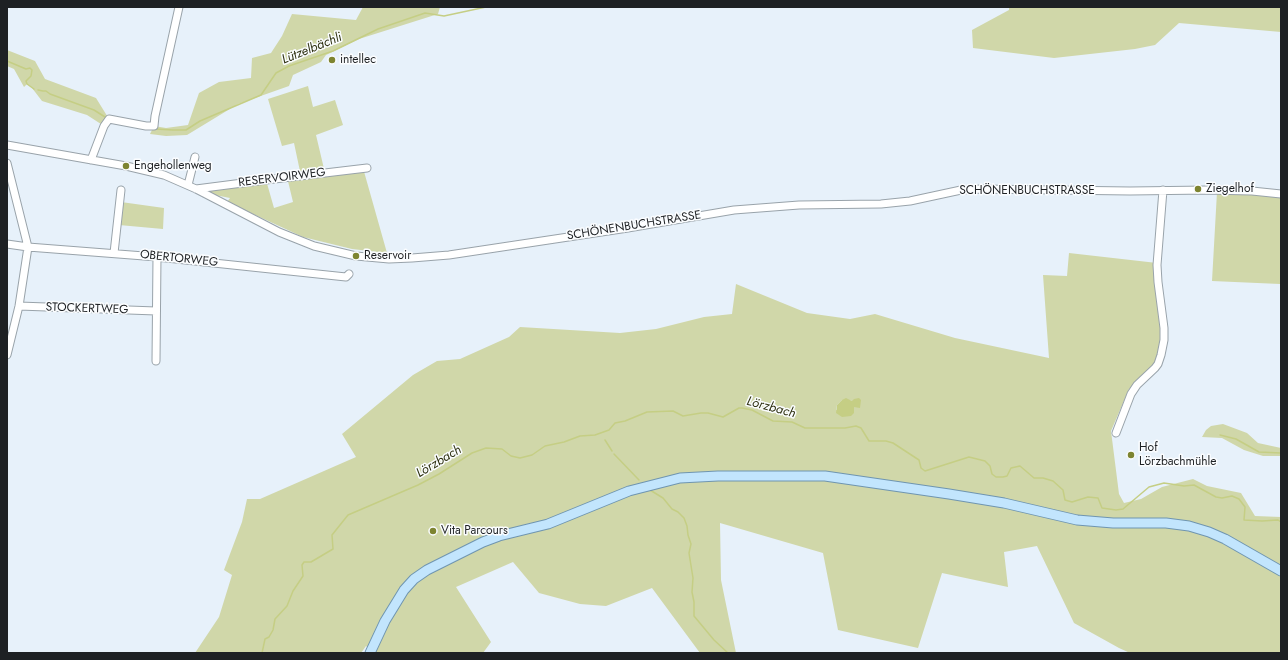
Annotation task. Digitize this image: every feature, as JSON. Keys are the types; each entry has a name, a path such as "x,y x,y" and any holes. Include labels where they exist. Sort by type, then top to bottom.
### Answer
{"main road":[{"path":"370,653 385,621 404,590 414,579 427,570 483,542 499,536 548,524 629,491 680,478 718,476 825,476 962,496 1077,520 1113,523 1166,523 1189,526 1225,539 1281,571"}],"street":[{"path":"91,160 104,126 109,119 146,126 154,126 179,7"},
{"name":"SCHÖNENBUCHSTRASSE","path":"7,145 164,175 188,185 279,232 314,246 356,256 395,259 418,258 478,250 628,228 734,210 799,205 881,204 910,201 950,192 980,189 1252,191 1281,194"},
{"path":"188,185 195,156"},
{"path":"7,163 9,180 28,247 19,306 7,355"},
{"name":"RESERVOIRWEG","path":"196,189 367,168"},
{"path":"114,253 121,190"},
{"path":"1116,433 1131,394 1137,385 1158,364 1164,340 1157,265 1163,190"},
{"name":"OBERTORWEG","path":"7,244 157,257 346,277 349,274"},
{"path":"156,361 157,257"},
{"name":"STOCKERTWEG","path":"19,306 156,311"}],"shaded area":[{"path":"363,7 440,7 438,14 359,39 326,55 321,62 293,75 289,86 238,104 187,135 166,136 150,134 154,126 166,128 188,125 199,93 219,82 251,78 252,58 271,53 282,36 292,14 356,20"},
{"path":"1009,7 1281,7 1281,32 1179,23 1155,45 1135,49 1054,58 973,48 972,30 1009,10"},
{"path":"7,50 35,61 45,79 96,98 109,119 104,126 87,115 42,101 27,84 24,87 14,69 7,66"},
{"path":"308,86 313,107 335,100 343,125 316,135 325,173 363,168 387,253 352,249 303,237 227,202 230,198 215,195 205,190 266,180 274,208 293,202 287,177 301,176 294,143 282,146 268,99"},
{"path":"1217,192 1281,194 1280,284 1212,281"},
{"path":"121,202 164,208 163,229 119,225"},
{"path":"1069,253 1157,263 1163,334 1158,363 1129,389 1111,431 1119,494 1124,503 1141,499 1162,487 1193,479 1207,486 1241,493 1255,516 1281,517 1281,653 1130,653 1074,623 1037,546 1004,552 1008,587 942,573 918,648 838,630 823,553 720,523 721,580 736,653 700,653 652,588 606,606 580,604 539,593 513,562 456,587 491,642 483,653 373,653 366,646 361,653 195,653 219,617 232,575 224,570 242,522 247,499 260,499 356,457 342,434 413,375 437,361 460,359 509,337 520,327 620,333 656,329 704,317 732,314 736,284 807,313 850,319 875,314 955,338 1049,358 1043,275 1067,276","holes":["842,400 852,401 856,407 854,407 854,413 836,410 837,405"]},
{"path":"846,398 852,401 859,398 861,400 860,408 854,407 854,413 851,416 842,417 836,413 837,405"},
{"path":"1223,424 1247,433 1258,443 1281,448 1281,456 1263,456 1244,450 1222,438 1202,437 1206,430 1211,426"}],"waterway":[{"name":"Lützelbächli","path":"155,129 186,130 200,121 261,95 276,73 289,66 333,51 378,29 425,13 444,16 486,7"},
{"name":"Lützelbächli","path":"7,61 26,69 30,68 32,70 31,76 26,81 27,84 34,89"},
{"name":"Lützelbächli","path":"38,90 46,91 50,94 94,110 105,117"},
{"name":"Lörzbach","path":"262,653 265,639 269,637 273,630 275,619 287,606 293,591 303,576 302,565 304,562 311,562 333,549 332,535 348,515 418,485 439,474 472,453 486,448 502,449 511,456 520,458 532,455 545,446 564,442 580,436 595,435 609,430 615,423 625,421 647,412 673,411 683,416 708,413 723,417 739,408 742,408 752,410 773,421 792,422 805,428 845,428 856,426 861,428 869,441 886,441 893,443 919,460 921,468 925,471 969,457 985,461 990,466 992,474 996,477 1007,476 1011,468 1020,466 1034,478 1043,478 1053,481 1063,490 1065,500 1072,502 1088,497 1098,498 1102,508 1116,510 1123,509 1149,487 1164,483 1184,486 1194,485 1216,497 1222,498 1232,496 1239,499 1245,507 1244,520 1278,520 1281,522"},
{"path":"1220,435 1236,439 1259,452 1281,453"},
{"path":"605,440 612,451"},
{"path":"614,454 639,480"},
{"path":"650,490 663,498 672,509 684,518 691,544 689,553 693,578 692,592 694,616 714,640 728,653"}],"place":[{"name":"intellec","path":"332,60"},
{"name":"Engehollenweg","path":"126,166"},
{"name":"Ziegelhof","path":"1198,189"},
{"name":"Reservoir","path":"356,256"},
{"name":"Hof Lörzbachmühle","path":"1131,455"},
{"name":"Vita Parcours","path":"433,531"}]}
